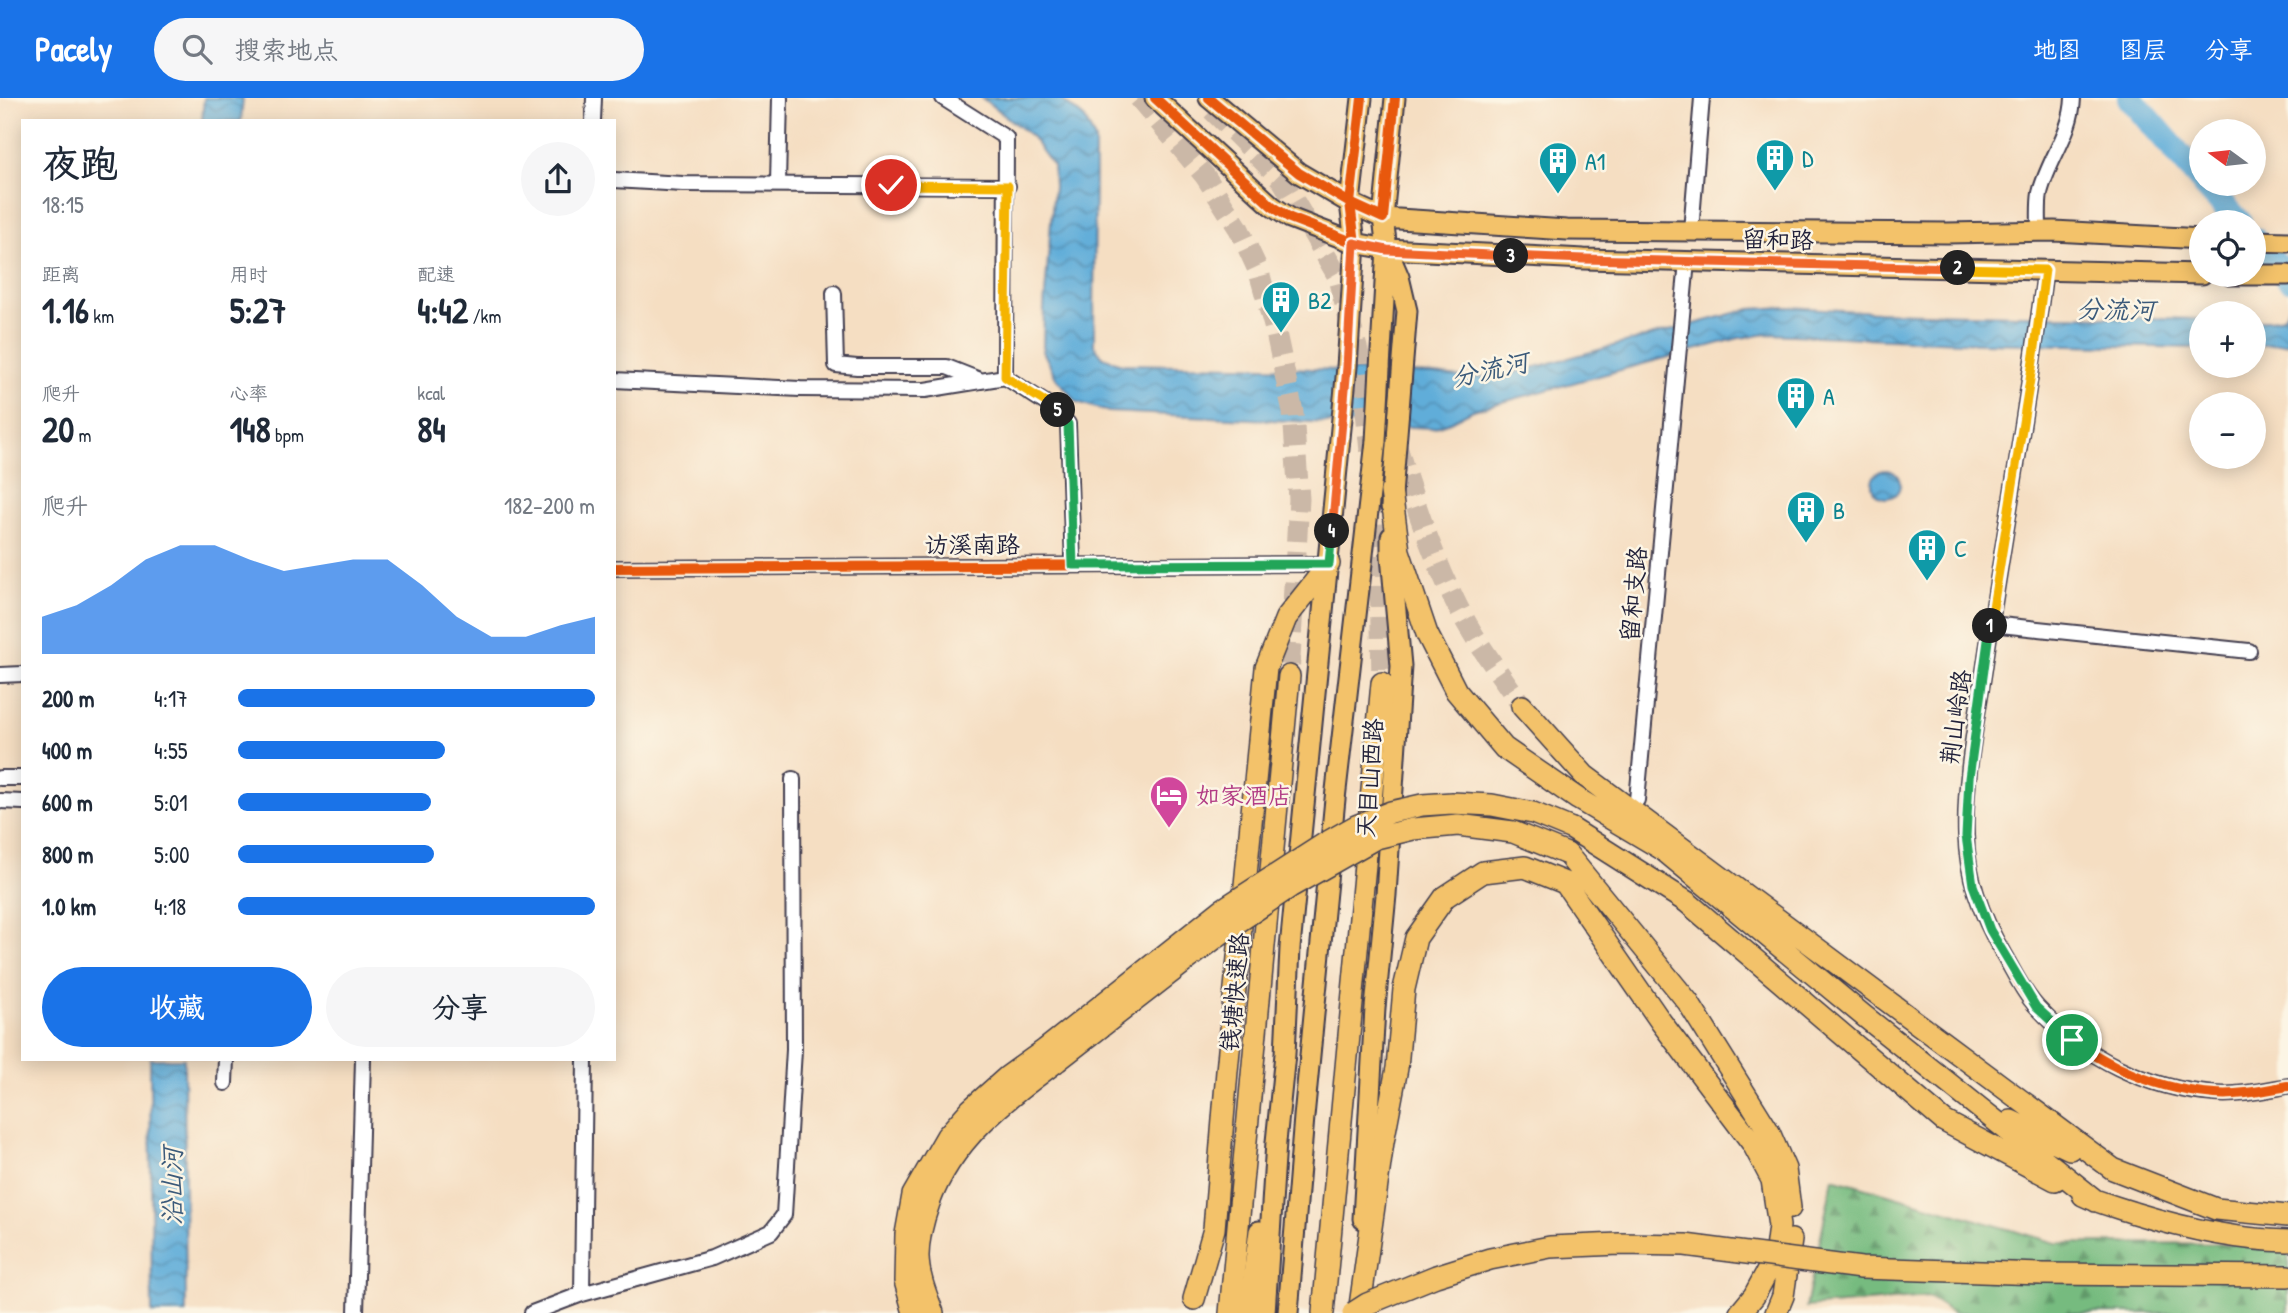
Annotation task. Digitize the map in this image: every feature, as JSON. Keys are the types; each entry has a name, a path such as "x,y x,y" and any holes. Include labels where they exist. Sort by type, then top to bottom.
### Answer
{"highway":[{"path":"1391,491 1399,551 1427,634 1456,691 1504,748 1578,799 1662,849 1864,1016 2096,1201"},
{"path":"1188,1306 1214,1229 1266,668 1286,618 1329,564"},
{"name":"钱塘快速路","path":"1230,1313 1289,676"},
{"path":"1323,1313 1382,683"},
{"path":"1522,706 1585,776 2113,1170"},
{"path":"933,1313 923,1285 918,1257 921,1225 937,1181 974,1129 1051,1055 1223,909 1324,844 1367,822 1391,812 1422,805 1452,803 1492,805 1533,813 1572,829 1687,902 1944,1121 2096,1201 2177,1226 2288,1241"},
{"path":"914,1313 905,1281 906,1234 913,1195 947,1136 971,1109 1007,1077 1051,1055 1290,887 1376,838 1413,829 1458,825 1513,832 1567,854 1688,1002 1769,1132 1785,1169 1793,1224 1783,1296 1776,1313"},
{"path":"1356,1313 1397,1068 1404,989 1416,938 1445,897 1483,872 1525,867 1565,883 1661,1023 1753,1144 1772,1180 1779,1226 1774,1257 1754,1296 1740,1313"},
{"path":"1188,1306 1218,1245 1229,1208 1251,1094"},
{"path":"1978,1105 2113,1170 2216,1209 2288,1216"},
{"path":"1356,1313 1367,1304 1436,1276 1490,1259 1550,1247 1619,1244 1685,1245 1861,1268 2041,1274 2288,1276"}],"main road":[{"name":"留和路","path":"1155,98 1272,206 1290,218 1354,243 1387,250 1584,259 2189,274"},
{"path":"1209,98 1299,173 1350,203 1383,218"},
{"path":"1265,1313 1276,1142 1285,1054 1290,948 1347,367 1354,243 1350,203 1362,98"},
{"name":"天目山西路","path":"1356,1313 1375,1007 1386,895 1401,666 1391,555 1391,491 1380,368 1387,250 1383,218 1395,98"},
{"name":"留和路","path":"1383,218 1567,230 2039,232 2189,238"},
{"path":"2266,241 2288,242"},
{"name":"天目山西路","path":"1288,1313 1335,799 1386,440 1402,364 1407,311 1399,277 1387,250"},
{"path":"1248,1313 1285,1054"},
{"name":"天目山西路","path":"1296,1213 1297,1313"}],"street":[{"path":"593,119 594,98"},
{"path":"778,183 780,98"},
{"path":"943,98 1006,138 1008,186 1005,377"},
{"path":"1691,231 1702,98"},
{"path":"2039,232 2040,195 2066,132 2073,98"},
{"path":"616,180 682,184 1008,186"},
{"name":"留和支路","path":"1637,800 1687,261"},
{"name":"荆山岭路","path":"2045,270 1969,778 1966,836 1973,885 1990,930 2036,1007 2072,1040 2118,1069 2168,1087 2217,1094 2288,1086"},
{"path":"834,293 836,365 947,367 982,380"},
{"path":"616,380 800,389 925,390 1005,377 1059,411 1068,424 1073,565"},
{"name":"访溪南路","path":"616,568 1329,564"},
{"path":"1991,624 2249,651"},
{"path":"0,675 21,674"},
{"path":"0,778 21,778"},
{"path":"532,1313 582,1294 712,1258 771,1232 784,1215 794,1050 793,779"},
{"path":"0,801 21,802"},
{"path":"225,1083 226,1061"},
{"path":"356,1313 363,1061"},
{"path":"582,1294 585,1061"}],"green space":[{"path":"1833,1178 2056,1243 2288,1244 2288,1313 1954,1313 1928,1297 1806,1307"}],"water":[{"path":"204,98 243,98 241,119 202,119"},
{"path":"982,98 1060,98 1085,119 1095,140 1094,345 1103,357 1121,364 1239,366 1434,374 1468,378 1502,376 1750,309 1788,307 1878,312 2189,319 2189,348 1768,334 1739,338 1473,410 1433,428 1109,412 1077,402 1056,378 1043,351 1053,166 1031,136"},
{"path":"2288,309 2288,343 2266,345 2266,320 2283,317"},
{"path":"1886,470 1896,474 1900,484 1896,494 1886,498 1876,494 1872,484 1876,474"},
{"name":"沿山河","path":"150,1061 184,1061 186,1313 152,1313"}],"waterway":[{"path":"2130,98 2189,166"},
{"path":"2215,196 2228,210"},
{"path":"2266,253 2288,278"}],"tunnel":[{"path":"1139,98 1205,176 1239,229 1259,272 1276,333 1293,412 1299,499 1289,676"},
{"path":"1212,110 1282,180 1337,275 1361,362 1370,451"},
{"path":"1379,388 1413,496 1443,575 1470,629 1522,706"},
{"path":"1375,493 1382,683"}],"cycle path":[{"path":"1155,98 1272,206 1290,218 1355,243"},
{"path":"1209,98 1299,173 1350,203 1383,218 1395,98"},
{"path":"1340,440 1355,243 1350,203 1362,98"},
{"path":"2045,270 1969,768 1966,835 1973,882 1989,927 2028,996 2056,1026 2097,1056 2142,1078 2190,1091 2233,1094 2288,1086"},
{"path":"616,568 1329,564"}],"place":[{"name":"D","path":"1775,192"},
{"name":"A1","path":"1558,195"},
{"name":"B2","path":"1281,334"},
{"name":"A","path":"1796,430"},
{"name":"B","path":"1806,544"},
{"name":"C","path":"1927,582"},
{"name":"如家酒店","path":"1169,829"}],"route":[{"path":"891,185 1008,186 1005,377 1059,411 1068,424 1073,565 1329,564 1347,367 1354,243 1387,250 1584,259 2045,270 1969,778 1966,836 1973,885 1990,930 2036,1007 2072,1040"}],"water label":[{"name":"分流河","path":"2116,309"},
{"name":"分流河","path":"1490,369"}]}
